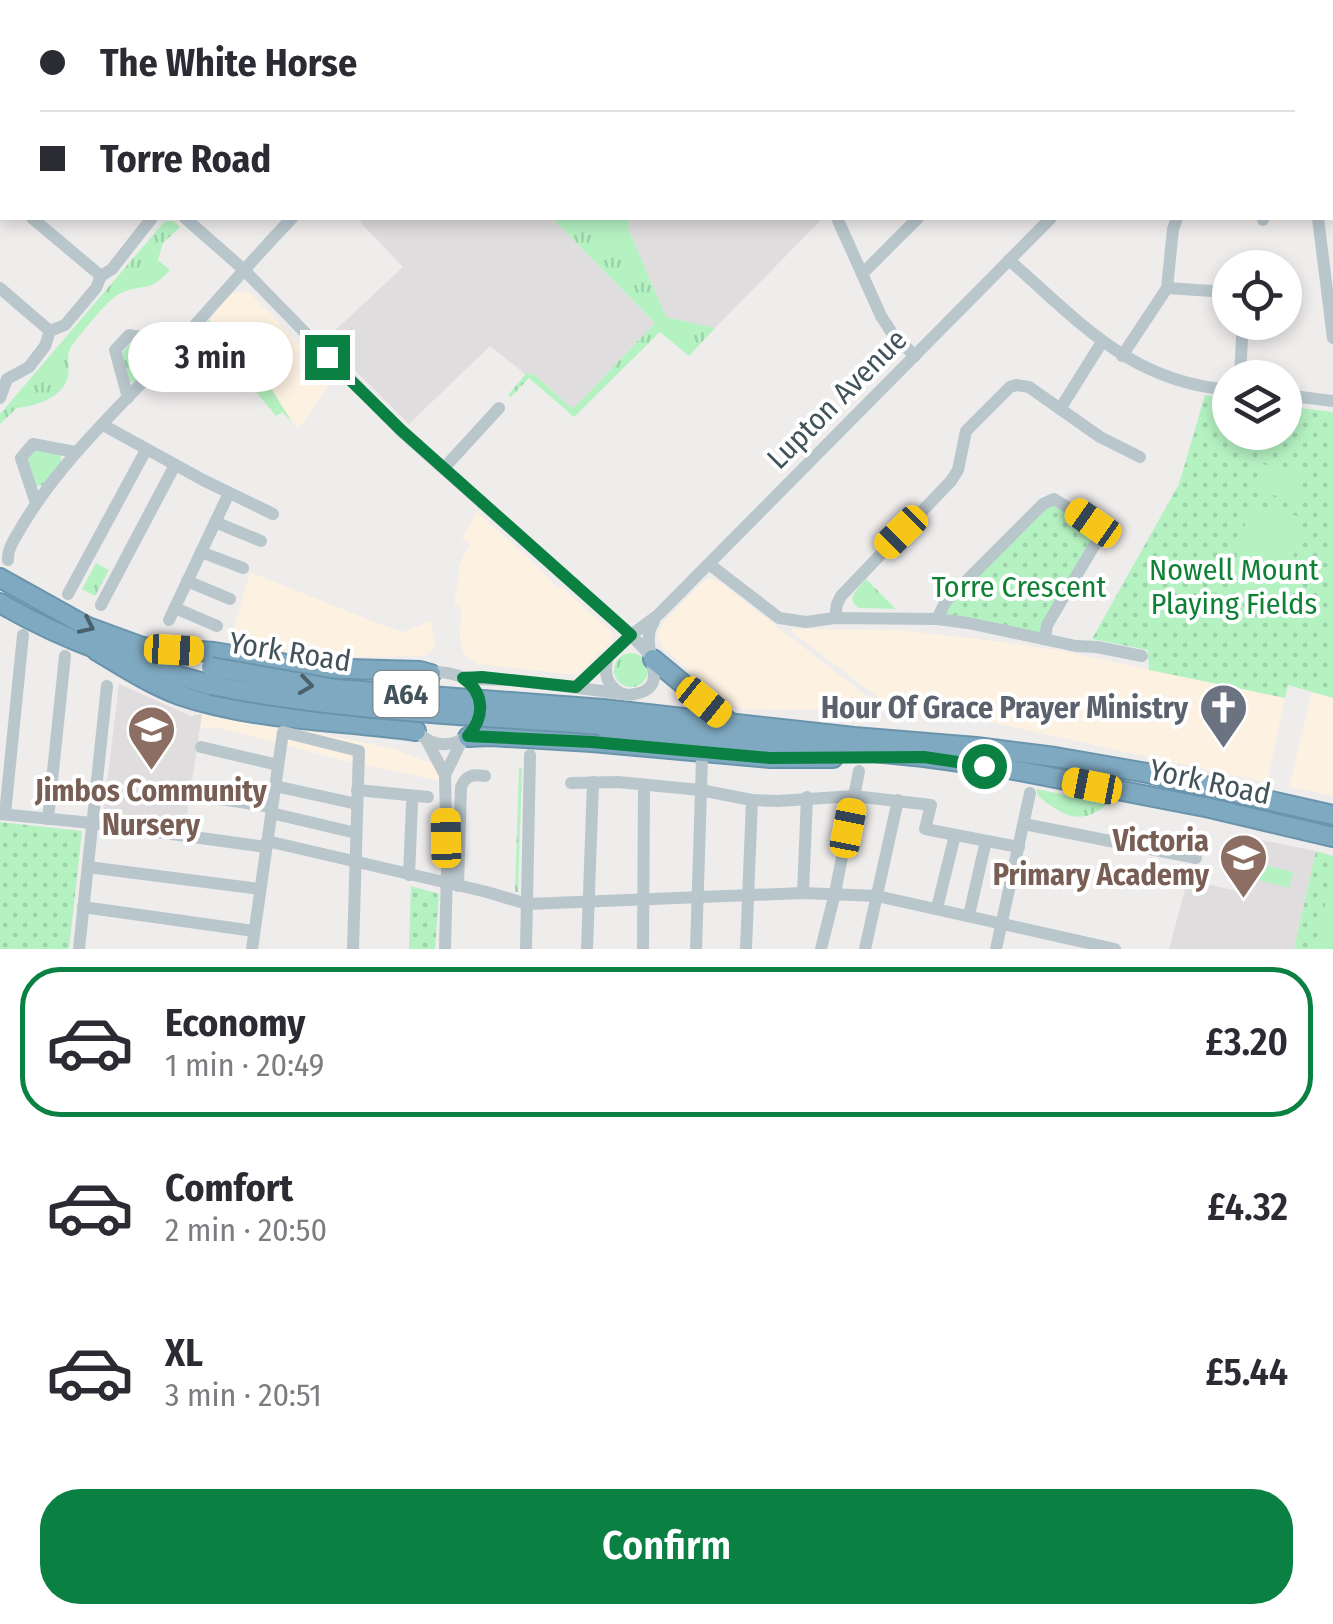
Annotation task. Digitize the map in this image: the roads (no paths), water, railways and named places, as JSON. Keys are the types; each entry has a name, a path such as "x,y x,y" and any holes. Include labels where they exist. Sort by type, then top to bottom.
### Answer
{"highway":[{"name":"York Road","path":"0,578 88,627 276,698 323,704 732,724 976,747 1147,772 1333,815"},
{"name":"York Road","path":"0,603 97,651 211,676"},
{"path":"138,647 214,652 312,668 431,674"},
{"path":"97,651 146,681 226,708 421,735"},
{"path":"650,655 732,724"},
{"name":"York Road","path":"602,717 1004,768 1210,808 1333,837"},
{"path":"465,738 592,742 700,760 924,757"}],"street":[{"path":"34,220 101,276"},
{"path":"0,398 4,376 29,367 45,346 50,331 65,325 96,288 101,276 112,269 150,220"},
{"path":"188,220 243,269 401,430 650,655"},
{"path":"8,560 8,550 36,503 75,452 290,220"},
{"path":"838,220 886,325 914,356"},
{"path":"862,274 916,220"},
{"name":"Lupton Avenue","path":"576,687 658,615 1050,220"},
{"path":"1122,356 1168,288 1176,220"},
{"path":"1327,241 1333,338"},
{"path":"1009,260 1122,356 1170,379 1212,388"},
{"path":"0,288 50,331"},
{"path":"1168,288 1212,291"},
{"path":"128,398 115,350 128,336 179,344"},
{"path":"1060,409 1102,342"},
{"path":"834,618 842,596 951,481 958,470 966,431 1010,386 1023,385 1100,437 1140,456"},
{"path":"1302,398 1333,401"},
{"path":"444,468 499,408"},
{"path":"103,425 273,514"},
{"path":"36,503 21,458 33,444 75,452"},
{"path":"68,594 146,450"},
{"path":"101,605 176,465"},
{"path":"217,626 172,614 229,492"},
{"path":"938,620 946,600 1043,504 1054,499 1093,523 1099,534 1044,638"},
{"path":"215,522 261,541"},
{"path":"201,552 243,568"},
{"path":"708,564 779,618 806,622 834,618 968,623 1142,656"},
{"path":"187,581 230,600"},
{"path":"453,885 445,775 409,714 410,696 421,681 431,674 445,672 463,678 637,694 648,688 655,675 648,638 658,615"},
{"path":"23,635 2,814 267,844 527,904 803,893 877,896 1116,949"},
{"path":"624,695 608,682 605,667 611,654 631,645 650,655"},
{"path":"48,819 64,656"},
{"path":"445,775 480,719 479,696 463,678"},
{"path":"479,696 494,679"},
{"path":"79,949 107,686"},
{"path":"252,949 283,732 358,751 352,949"},
{"path":"421,735 436,744 447,745 465,738"},
{"path":"202,747 278,766"},
{"path":"526,949 530,755"},
{"path":"696,949 700,760"},
{"path":"821,949 860,771"},
{"path":"446,949 461,787 469,776 485,776"},
{"path":"571,782 644,784 752,800 854,796 898,800 931,805 926,829 1019,848"},
{"path":"587,949 593,782"},
{"path":"643,949 644,784"},
{"path":"275,786 357,797 428,797"},
{"path":"996,949 1030,794"},
{"path":"194,795 272,810 356,833"},
{"path":"803,893 808,797"},
{"path":"746,949 752,800"},
{"path":"865,949 898,800"},
{"path":"409,875 412,804"},
{"path":"1024,824 1196,858"},
{"path":"938,908 954,835"},
{"path":"970,915 986,841"},
{"path":"88,867 260,889"},
{"path":"83,907 254,931"}],"place":[{"name":"Hour Of Grace Prayer Ministry","path":"1223,750"},
{"name":"Jimbos Community Nursery","path":"151,772"},
{"name":"Victoria Primary Academy","path":"1244,900"}],"park label":[{"name":"Torre Crescent","path":"1019,587"},
{"name":"Nowell Mount Playing Fields","path":"1234,587"}]}
